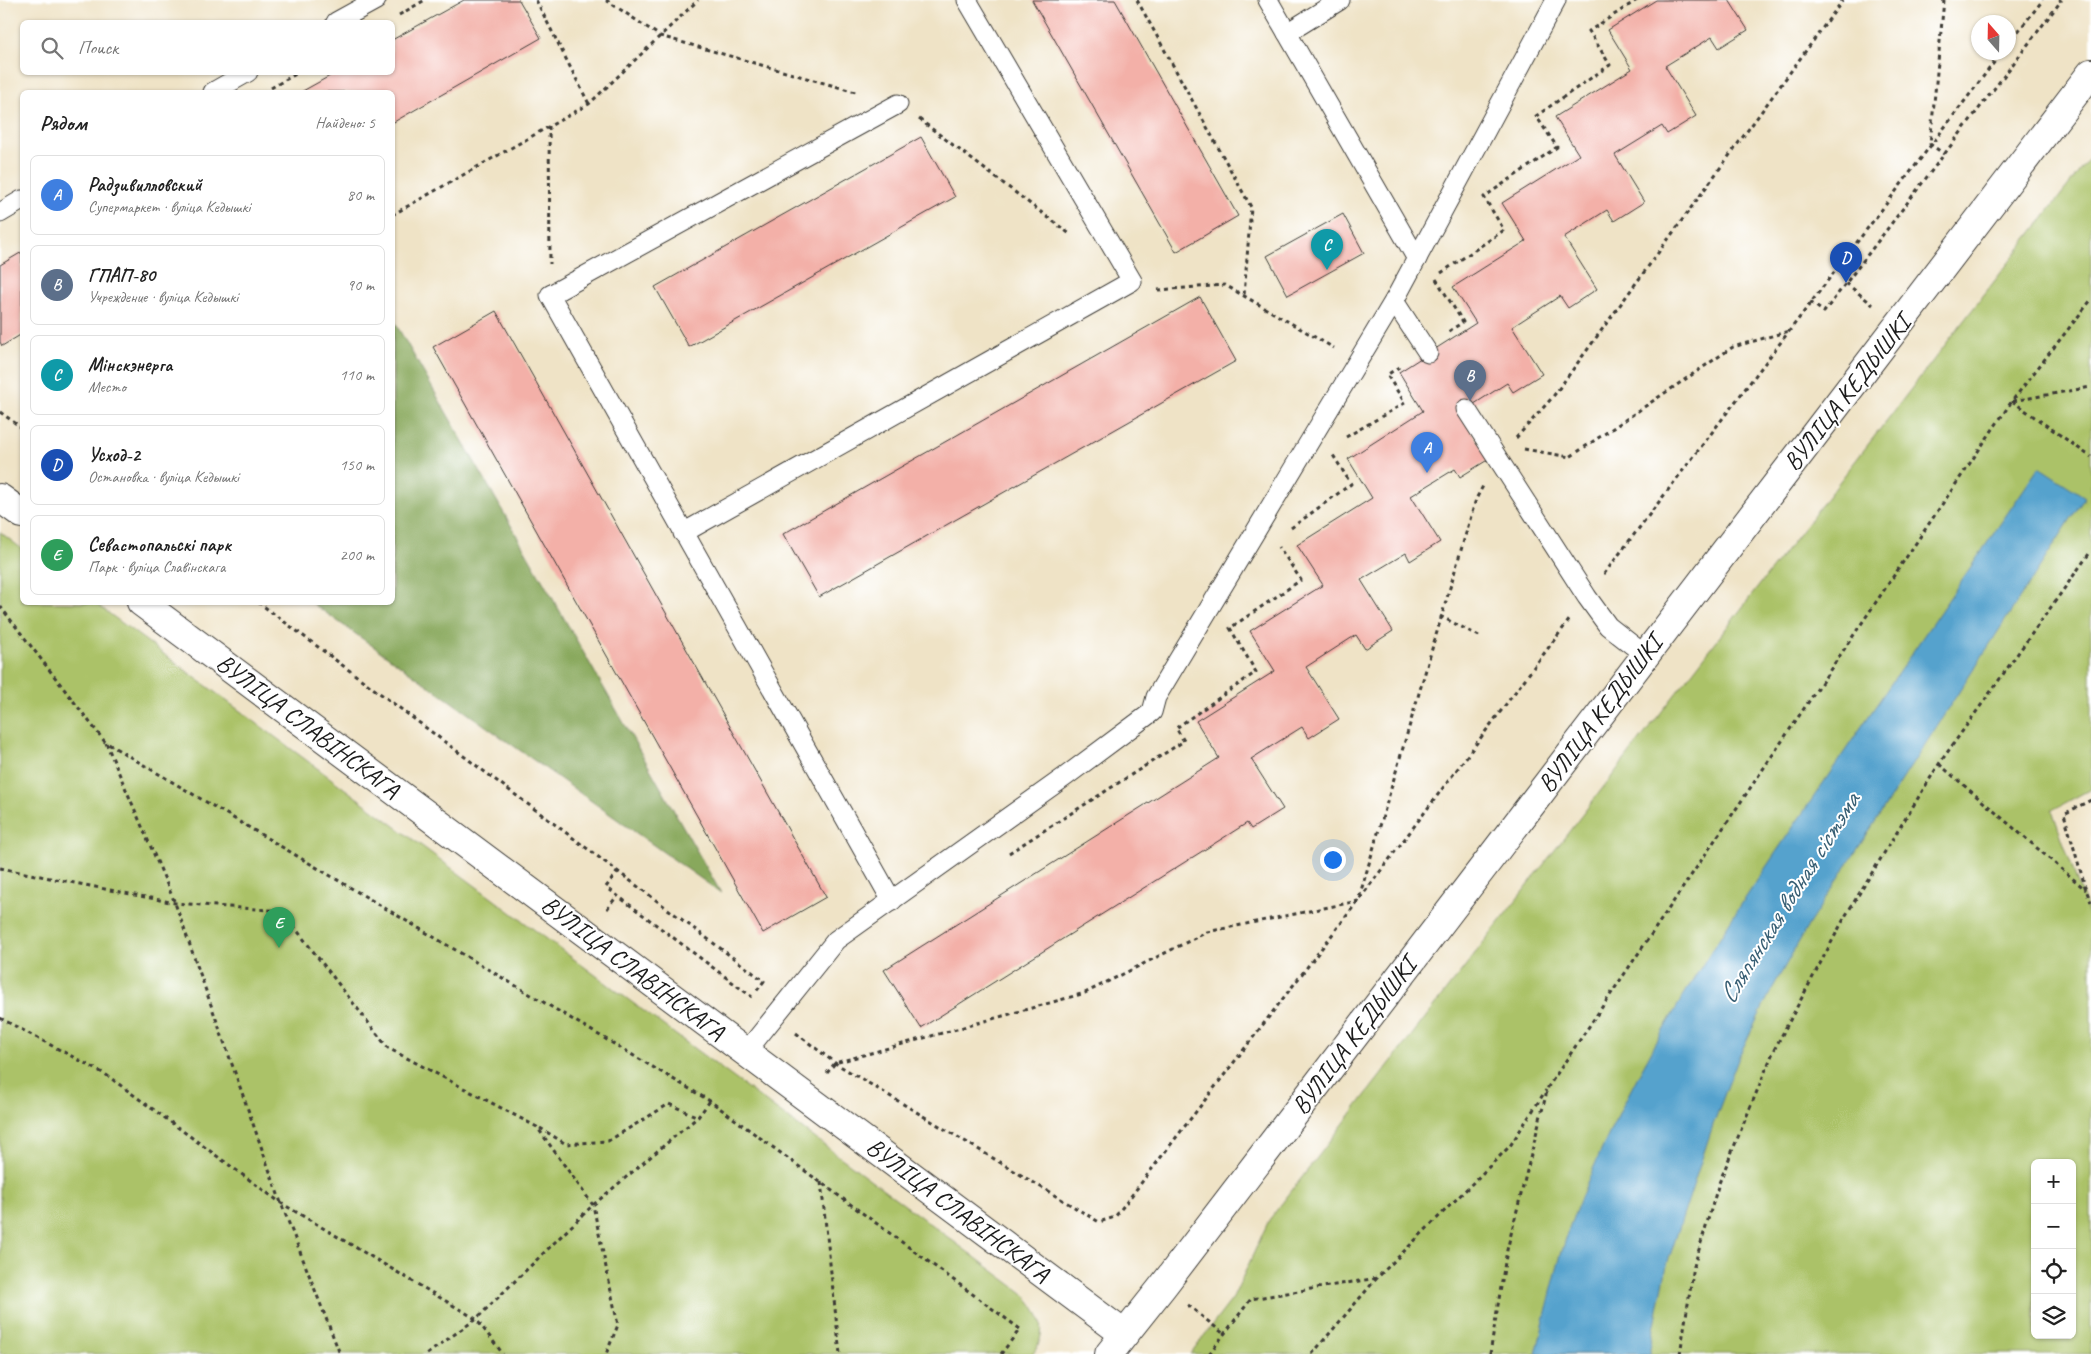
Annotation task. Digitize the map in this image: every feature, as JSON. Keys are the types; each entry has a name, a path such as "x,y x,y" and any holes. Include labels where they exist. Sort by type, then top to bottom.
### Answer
{"street":[{"name":"ВУЛІЦА КЕДЫШКІ","path":"1117,1344 2091,73"},
{"path":"0,498 20,513"},
{"name":"ВУЛІЦА СЛАВІНСКАГА","path":"145,605 746,1052 1117,1344"}],"lane":[{"path":"340,20 376,0"},
{"path":"683,533 1132,280 967,0"},
{"path":"1268,0 1417,259"},
{"path":"1288,33 1340,0"},
{"path":"746,1052 836,940 1152,712 1156,698 1394,301 1556,0"},
{"path":"216,90 243,75"},
{"path":"892,901 550,294 898,104"},
{"path":"0,213 20,201"},
{"path":"1394,301 1428,354"},
{"path":"1466,409 1504,453 1587,597 1608,626 1645,655"}],"path":[{"path":"394,18 425,0"},
{"path":"536,0 589,104"},
{"path":"606,0 660,36 898,104 1077,239"},
{"path":"395,213 589,104 698,0"},
{"path":"1137,0 1251,207 1244,296"},
{"path":"1358,901 1440,616 1476,499 1504,453 1552,398 1843,0"},
{"path":"1930,144 1944,0"},
{"path":"2016,34 2043,0"},
{"path":"1810,302 1824,312 2061,1 2059,0"},
{"path":"618,871 606,887 835,1063 1099,1222 1115,1217 1358,901 1810,302 1996,60"},
{"path":"267,90 293,75"},
{"path":"549,126 550,294"},
{"path":"1930,144 1944,154"},
{"path":"1132,280 1154,290 1225,285 1358,361 1387,374"},
{"path":"1312,1354 1377,1278 1510,1146 2012,401 2091,300"},
{"path":"1504,453 1570,457 1733,347 1789,331"},
{"path":"2012,401 2091,387"},
{"path":"2012,401 2091,457"},
{"path":"0,412 20,427"},
{"path":"1680,1354 1694,1266 1719,1183 1774,1050 1846,915 1939,764 2091,551"},
{"path":"262,605 764,981 752,998"},
{"path":"0,606 105,742 175,903 281,1203 340,1354"},
{"path":"1440,616 1479,636"},
{"path":"105,742 710,1101 1020,1329 1001,1354"},
{"path":"1939,764 2086,890"},
{"path":"2091,800 2064,814 2091,902"},
{"path":"0,868 175,903 282,911 388,1048 566,1144 608,1141 669,1104 698,1117"},
{"path":"826,1074 835,1063 1085,993 1207,932 1358,901"},
{"path":"0,1018 106,1074 281,1203 476,1319 503,1354"},
{"path":"1490,1354 1507,1250 1548,1088"},
{"path":"427,1354 476,1319 593,1205 698,1117 710,1101"},
{"path":"537,1127 593,1205 618,1326 606,1354"},
{"path":"821,1181 840,1354"},
{"path":"1209,1354 1251,1299 1377,1278"},
{"path":"1163,1286 1224,1334"}],"green space":[{"path":"2091,156 2091,789 2052,810 2091,921 2091,1354 1190,1354 1233,1298 1269,1220"},
{"path":"395,322 721,893 315,605 395,605"},
{"path":"0,532 20,547 20,605 98,605 1023,1293 1038,1314 1042,1329 1041,1337 1033,1354 0,1354"}],"water":[{"name":"Сляпянская водная сістэма","path":"2039,467 2085,497 1809,924 1771,991 1739,1056 1713,1125 1667,1265 1649,1354 1536,1354 1559,1263 1576,1210 1599,1154 1625,1100 1654,1047 1715,945 1748,895"}],"building":[{"path":"464,0 519,0 541,38 395,121 395,90 305,90 332,75 395,75 395,38"},
{"path":"1032,0 1115,0 1238,216 1176,252"},
{"path":"1656,0 1729,0 1748,30 1719,48 1712,37 1665,66 1696,116 1667,134 1662,126 1615,155 1644,202 1614,221 1607,210 1564,237 1597,289 1568,308 1560,296 1512,327 1542,374 1513,392 1507,383 1460,413 1489,459 1460,477 1455,469 1411,496 1440,542 1410,561 1406,553 1361,580 1393,631 1365,649 1356,635 1306,667 1339,719 1309,738 1302,727 1251,759 1283,809 1251,829 1247,823 921,1028 884,970 1219,758 1196,721 1275,671 1250,631 1323,585 1297,545 1372,498 1348,459 1423,411 1399,372 1476,323 1453,287 1526,241 1502,203 1579,155 1555,117 1632,69 1608,30"},
{"path":"921,137 955,197 689,347 655,287"},
{"path":"1343,214 1364,253 1288,295 1267,256"},
{"path":"20,253 20,335 2,346 0,342 0,265"},
{"path":"1200,297 1236,361 819,597 783,534"},
{"path":"496,311 826,897 763,933 433,347"}],"place":[{"name":"Мінскэнерга","path":"1327,270"},
{"name":"Усход-2","path":"1846,283"},
{"name":"ГПАП-80","path":"1470,401"},
{"name":"Радзивилловский","path":"1427,473"},
{"name":"Севастопальскі парк","path":"279,948"}]}
